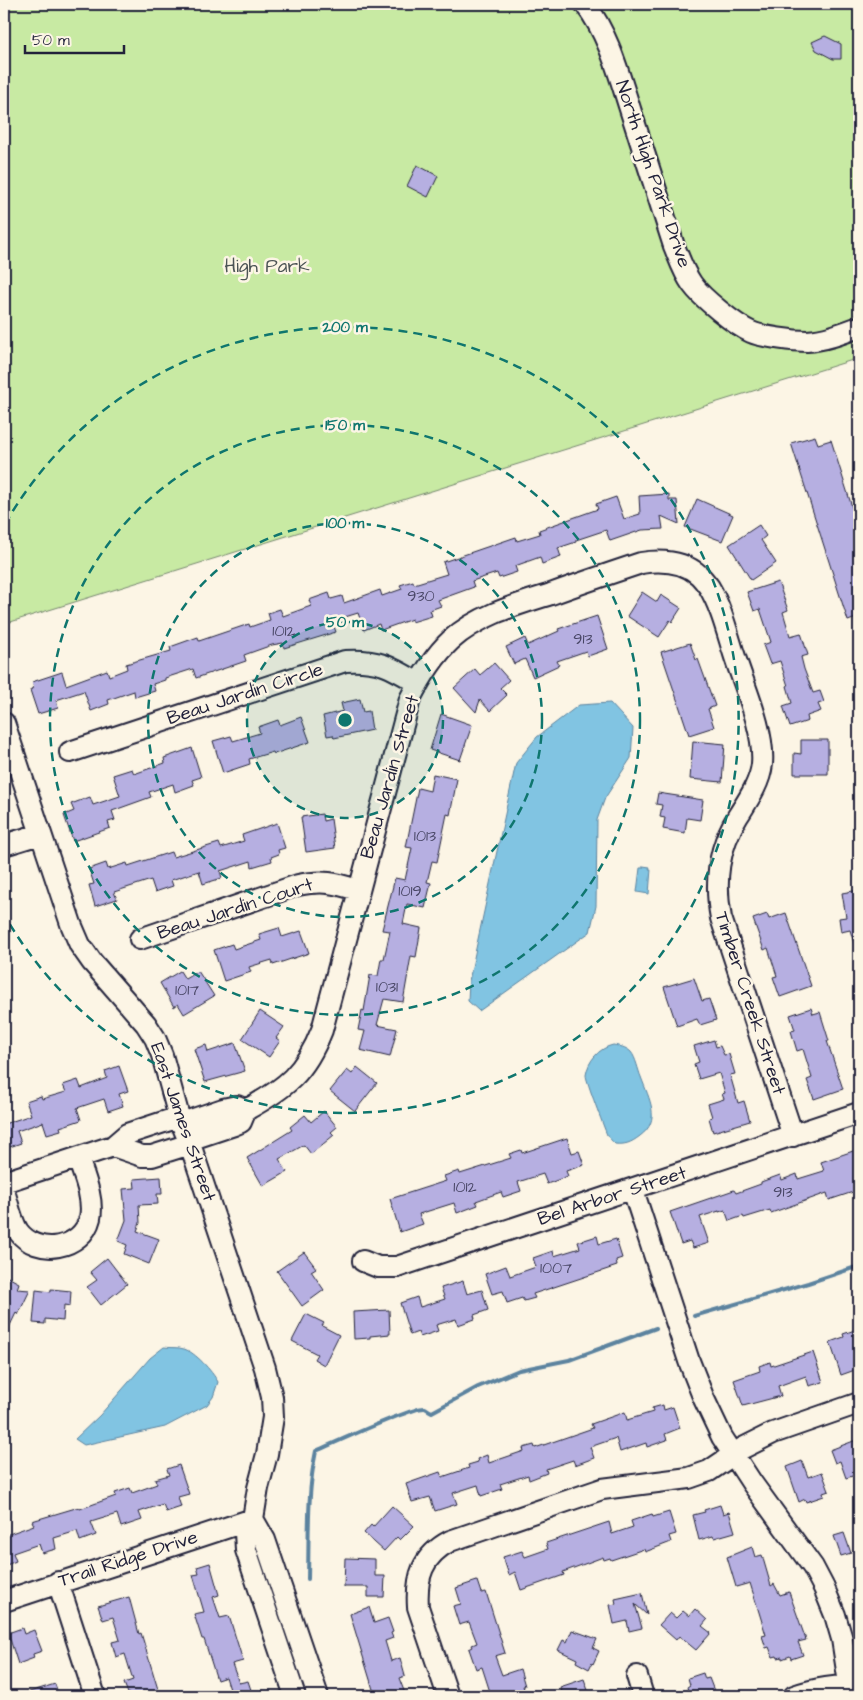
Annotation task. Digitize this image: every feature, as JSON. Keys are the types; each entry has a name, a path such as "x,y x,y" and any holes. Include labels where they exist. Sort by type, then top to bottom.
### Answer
{"street":[{"name":"North High Park Drive","path":"585,4 604,36 617,70 674,246 692,284 729,318 751,332 808,341 859,328"},
{"name":"Beau Jardin Street","path":"185,1131 223,1109 238,1106 246,1110 269,1098 288,1084 304,1067 322,1030 410,699 418,683 436,657 467,628 503,610 641,563 658,561 673,563 687,568"},
{"name":"Timber Creek Street","path":"687,568 698,575 708,586 716,600 758,729 762,751 762,767 748,801 728,832 722,850 717,884 718,902 721,918 793,1136"},
{"name":"Beau Jardin Circle","path":"70,752 345,661 363,660 380,663 395,669 418,683"},
{"name":"East James Street","path":"4,723 40,834 71,924 80,944 103,976 146,1024 155,1038 162,1055 185,1131 265,1368 272,1397 273,1417 253,1519 245,1532 246,1550 295,1696"},
{"path":"4,845 40,834"},
{"name":"Beau Jardin Court","path":"140,939 298,885 322,881 358,890"},
{"name":"Bel Arbor Street","path":"363,1261 378,1266 397,1267 633,1190 859,1113"},
{"path":"113,1146 142,1156 152,1156 185,1131"},
{"path":"4,1182 113,1146 127,1134 185,1131"},
{"path":"4,1191 18,1231 31,1242 48,1247 61,1247 72,1242 82,1233 90,1219 90,1200 78,1158"},
{"path":"633,1190 704,1400 722,1437 752,1483 813,1567 824,1588 837,1622 854,1690 821,1689 794,1696"},
{"path":"448,1696 418,1607 417,1591 423,1568 429,1557 438,1547 450,1541 602,1489 637,1483 689,1478 708,1471 743,1448 773,1433 859,1403"},
{"path":"253,1519 265,1540 318,1696"},
{"name":"Trail Ridge Drive","path":"4,1601 253,1519"},
{"path":"58,1582 95,1696"},
{"path":"637,1676 643,1696"}],"green space":[{"name":"High Park","path":"4,4 859,4 859,358 4,624"}],"water":[{"path":"610,703 633,728 631,758 605,798 597,820 596,906 590,932 479,1011 468,1001 469,981 516,763 537,737 579,705"},
{"path":"643,866 650,867 649,869 651,869 649,894 637,892 640,868 643,868"},
{"path":"613,1045 629,1050 633,1055 652,1109 651,1123 647,1130 634,1140 622,1144 615,1144 607,1135 586,1075 589,1065 595,1056 603,1049"},
{"path":"164,1347 188,1351 203,1362 212,1373 218,1382 213,1397 207,1405 165,1427 84,1445 75,1439 100,1415 150,1358"}],"building":[{"path":"825,36 841,44 841,59 833,59 816,50 812,42"},
{"path":"417,165 438,176 428,197 407,186"},
{"path":"815,436 818,444 831,440 857,523 859,522 859,617 848,621 791,443"},
{"path":"669,494 669,500 677,500 679,524 661,516 663,529 642,530 610,541 606,530 576,540 576,542 558,548 561,557 542,564 540,557 515,566 517,572 499,578 497,573 472,581 474,587 438,600 441,606 430,610 432,616 412,622 412,619 381,630 379,624 364,630 358,613 332,621 336,632 284,648 283,643 272,645 244,655 246,661 196,678 193,669 165,678 165,680 153,684 155,691 135,697 134,691 108,700 109,704 91,711 84,691 56,700 58,708 38,714 30,690 34,688 32,682 62,672 66,685 107,670 109,676 127,669 126,664 171,651 170,647 198,637 199,641 249,624 250,627 270,620 268,613 280,609 283,616 311,606 309,600 329,593 331,599 342,596 344,603 380,590 382,596 402,589 400,585 413,581 414,584 447,574 443,562 516,537 517,541 540,534 539,530 598,509 596,504 616,497 624,519 640,514 639,496"},
{"path":"697,499 733,515 722,541 685,527"},
{"path":"759,525 766,536 761,540 776,563 751,580 729,545"},
{"path":"778,582 788,610 783,612 790,636 801,633 808,655 801,657 804,669 813,693 820,691 824,702 818,704 821,711 807,716 808,721 790,727 783,706 792,703 788,686 780,661 770,664 763,645 771,642 760,609 754,611 747,592"},
{"path":"642,592 657,602 661,595 681,608 672,622 670,620 659,637 627,616"},
{"path":"597,616 608,649 588,656 586,651 557,661 559,665 533,677 525,659 514,664 506,647 525,638 528,645 559,631 558,629"},
{"path":"690,643 696,660 698,659 715,706 708,709 714,727 689,735 661,652"},
{"path":"494,663 509,680 500,688 507,695 490,711 480,700 476,712 454,688 475,669 480,675"},
{"path":"360,699 363,712 369,711 372,730 334,738 333,735 327,736 323,716 343,711 341,703"},
{"path":"441,714 472,725 460,760 430,750"},
{"path":"301,717 310,742 274,754 273,752 249,759 250,764 223,773 213,741 231,736 233,741 260,733 258,727 278,720 280,725"},
{"path":"801,740 828,740 828,774 794,774 794,753 801,754"},
{"path":"693,741 725,744 722,782 690,779"},
{"path":"192,748 201,777 192,780 194,785 175,792 173,784 149,792 151,797 112,811 115,820 108,822 110,828 73,841 64,815 74,811 71,804 90,797 93,805 120,796 113,775 132,769 134,774 165,763 164,758"},
{"path":"433,774 457,779 450,815 447,814 437,862 432,861 427,882 431,883 425,908 407,904 403,924 421,928 416,957 411,956 403,1002 384,999 377,1025 397,1029 390,1057 360,1050 365,1031 358,1030 362,1010 364,1011 370,975 378,976 381,959 384,959 390,931 382,930 395,878 405,880 412,848 406,847 418,788 430,791"},
{"path":"658,793 703,800 700,820 687,818 685,833 663,829 665,818 660,817 662,805 656,804"},
{"path":"322,814 323,821 331,819 335,848 306,852 301,817"},
{"path":"277,823 285,848 278,850 279,854 271,857 272,861 252,867 251,861 220,871 222,878 203,884 199,871 171,880 173,886 155,892 151,880 114,892 117,899 95,906 89,885 94,884 89,869 106,863 108,869 127,863 128,866 171,852 173,857 219,843 221,848 244,841 242,835"},
{"path":"859,890 859,953 857,953 850,930 841,932 839,918 846,917 842,893"},
{"path":"786,913 811,986 780,997 773,977 777,976 768,948 764,950 753,919 767,914 769,919"},
{"path":"279,928 282,937 301,931 309,953 273,965 272,960 249,967 251,972 224,981 214,950 232,944 234,949 261,940 259,934"},
{"path":"180,971 185,979 198,971 214,996 184,1014 178,1004 174,1007 160,983"},
{"path":"694,978 702,1001 709,999 716,1020 700,1025 697,1019 677,1026 664,987"},
{"path":"811,1008 813,1014 820,1012 829,1041 827,1041 843,1089 814,1099 807,1080 812,1078 803,1049 797,1051 791,1031 795,1030 790,1015"},
{"path":"260,1011 284,1027 276,1038 280,1041 269,1057 242,1039"},
{"path":"714,1040 716,1047 720,1046 724,1055 729,1054 735,1074 730,1075 738,1103 744,1101 750,1121 713,1132 709,1118 712,1117 708,1104 724,1099 722,1094 725,1093 719,1073 699,1079 694,1064 699,1062 694,1046"},
{"path":"235,1043 245,1071 205,1082 194,1049 206,1045 208,1052"},
{"path":"119,1066 128,1091 119,1094 123,1106 108,1111 104,1099 77,1108 81,1120 60,1127 61,1130 47,1134 43,1122 17,1131 21,1143 4,1149 4,1124 31,1115 26,1101 41,1096 42,1099 66,1092 63,1085 78,1080 81,1088 107,1078 105,1071"},
{"path":"357,1067 377,1083 355,1111 330,1091 347,1070 352,1074"},
{"path":"324,1111 337,1127 331,1132 334,1135 311,1154 304,1145 279,1159 287,1172 263,1186 247,1158 292,1130 290,1127 305,1115 311,1122"},
{"path":"567,1138 572,1153 579,1151 584,1165 566,1171 568,1176 547,1184 543,1174 518,1182 521,1191 503,1197 501,1192 476,1201 478,1205 457,1213 454,1203 419,1214 423,1224 400,1232 390,1199 446,1181 444,1176 459,1171 460,1174 511,1158 509,1154 521,1150 522,1153"},
{"path":"859,1149 859,1190 829,1200 827,1193 771,1213 770,1210 729,1221 725,1210 719,1211 700,1217 709,1243 693,1248 690,1241 681,1244 670,1212 734,1190 736,1193 780,1175 782,1180 797,1174 798,1179 824,1171 821,1162"},
{"path":"161,1177 162,1194 157,1194 158,1204 139,1205 140,1223 137,1231 159,1239 149,1264 124,1254 127,1245 118,1241 126,1220 123,1189 135,1188 134,1179"},
{"path":"597,1236 599,1244 616,1239 622,1258 616,1260 617,1266 533,1294 535,1298 524,1301 522,1298 507,1303 503,1291 492,1294 485,1274 506,1266 510,1276 536,1267 533,1258 553,1251 554,1256 580,1248 578,1242"},
{"path":"304,1252 316,1268 311,1271 324,1290 302,1306 277,1271"},
{"path":"107,1258 127,1284 101,1305 87,1287 97,1280 90,1272"},
{"path":"4,1275 19,1283 17,1289 30,1290 4,1338"},
{"path":"463,1281 467,1294 482,1290 488,1310 474,1315 475,1319 458,1325 456,1319 436,1325 438,1331 420,1337 418,1332 410,1335 400,1303 417,1297 420,1307 445,1299 441,1288"},
{"path":"51,1289 71,1291 70,1306 64,1305 63,1321 45,1319 45,1324 33,1323 36,1290 51,1292"},
{"path":"389,1310 390,1334 354,1339 353,1312"},
{"path":"306,1314 324,1323 322,1326 339,1335 324,1365 314,1359 317,1354 292,1341"},
{"path":"855,1330 859,1343 859,1366 854,1367 855,1370 841,1375 830,1342 844,1337 843,1334"},
{"path":"813,1352 823,1382 809,1386 806,1376 778,1386 781,1396 743,1406 734,1380 760,1371 759,1366 770,1362 771,1366"},
{"path":"663,1405 664,1410 673,1407 680,1428 665,1434 667,1440 647,1447 646,1443 620,1452 616,1438 590,1447 594,1458 575,1465 573,1460 546,1469 547,1473 529,1480 528,1475 500,1484 502,1489 481,1496 478,1485 453,1493 457,1504 435,1511 430,1497 412,1502 406,1484 440,1472 442,1477 469,1468 468,1465 478,1462 477,1459 487,1455 489,1463 524,1451 523,1448 534,1445 535,1448 593,1428 591,1424 625,1412 627,1420 653,1412 652,1408"},
{"path":"859,1439 859,1474 846,1478 840,1461 835,1463 830,1450"},
{"path":"802,1461 808,1477 822,1472 829,1491 823,1493 824,1496 806,1502 805,1499 799,1502 787,1467"},
{"path":"179,1465 189,1494 178,1497 181,1507 166,1512 163,1504 139,1512 142,1520 121,1527 117,1514 91,1522 96,1535 80,1541 77,1531 54,1538 56,1549 42,1553 39,1544 13,1553 16,1561 4,1566 4,1532 6,1535 34,1525 32,1521 79,1507 80,1509 116,1496 115,1493 130,1488 132,1493 157,1484 155,1479 169,1475 167,1469"},
{"path":"720,1505 723,1514 729,1512 735,1532 699,1540 693,1515"},
{"path":"392,1506 414,1526 400,1540 397,1537 384,1551 364,1533 371,1525 373,1527"},
{"path":"669,1512 676,1534 669,1536 671,1542 645,1552 644,1549 611,1560 610,1558 604,1560 603,1557 563,1572 564,1575 521,1590 515,1572 509,1575 503,1557 522,1551 525,1557 548,1549 546,1543 609,1522 612,1534 633,1527 631,1521 652,1514 653,1517"},
{"path":"844,1533 851,1553 841,1556 834,1536"},
{"path":"752,1547 755,1557 762,1555 771,1586 774,1584 780,1595 789,1592 806,1640 798,1642 803,1655 791,1659 790,1656 782,1659 782,1657 773,1657 769,1647 766,1648 762,1636 766,1635 750,1583 736,1587 727,1557"},
{"path":"345,1558 375,1559 375,1576 385,1576 384,1597 368,1597 368,1587 344,1587"},
{"path":"210,1563 219,1595 213,1597 220,1618 229,1616 243,1661 232,1664 239,1683 248,1681 253,1696 232,1696 226,1677 217,1680 204,1639 202,1639 194,1614 204,1612 193,1575 199,1574 197,1567"},
{"path":"477,1581 481,1593 486,1592 505,1653 495,1656 502,1675 520,1669 526,1694 520,1696 499,1696 498,1693 491,1695 482,1667 476,1669 469,1649 477,1643 469,1622 459,1625 453,1606 461,1604 456,1588"},
{"path":"642,1593 647,1615 635,1604 642,1628 629,1631 627,1621 614,1624 610,1605 616,1604 615,1599"},
{"path":"129,1597 139,1634 141,1633 160,1696 129,1696 124,1683 133,1680 125,1654 116,1657 112,1642 120,1640 113,1617 103,1620 98,1606"},
{"path":"369,1607 374,1623 388,1618 393,1638 385,1641 391,1661 400,1658 405,1676 399,1678 406,1696 375,1696 350,1614"},
{"path":"695,1609 707,1620 702,1626 711,1633 696,1650 679,1636 676,1640 659,1625 670,1613 676,1618 683,1611 689,1616"},
{"path":"22,1628 24,1634 34,1630 42,1651 33,1654 34,1658 18,1664 8,1633"},
{"path":"572,1630 597,1639 593,1648 599,1651 589,1669 576,1662 577,1659 558,1650 563,1640 567,1642"},
{"path":"703,1673 705,1679 709,1678 716,1696 690,1696 687,1687 690,1685 688,1678"},
{"path":"584,1679 590,1696 564,1696 560,1687"},
{"path":"55,1684 59,1696 24,1696 23,1694"}],"waterway":[{"path":"694,1316 859,1266"},
{"path":"308,1579 310,1499 316,1451 406,1413 425,1408 432,1412 478,1387 519,1370 569,1360 656,1328"}]}
